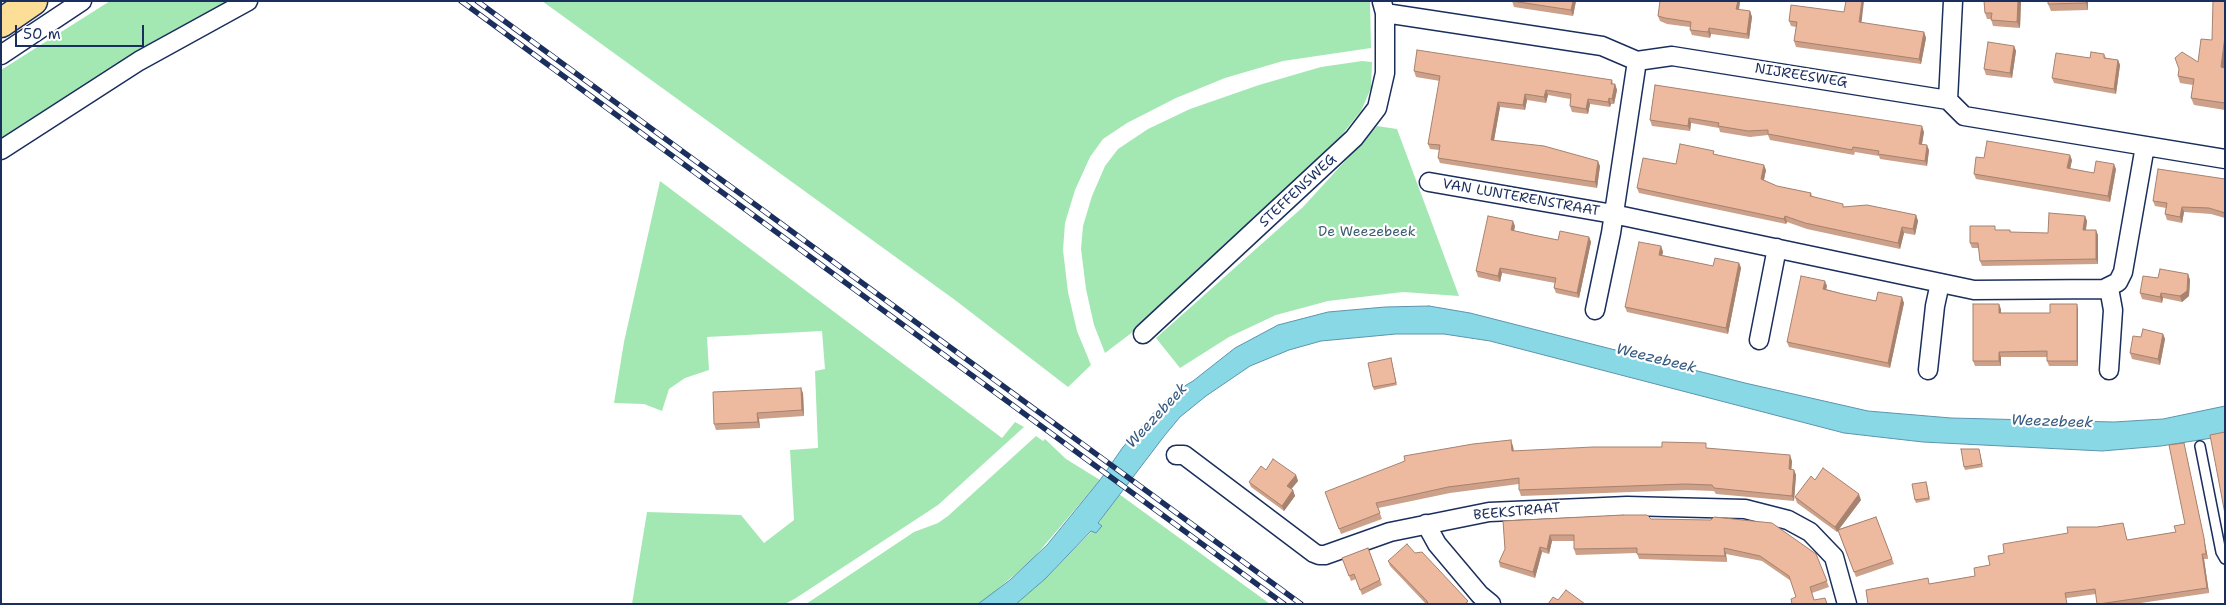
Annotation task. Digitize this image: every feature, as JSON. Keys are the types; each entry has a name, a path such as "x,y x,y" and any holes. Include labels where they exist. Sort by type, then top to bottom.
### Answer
{"main road":[{"path":"1,23 32,1"}],"street":[{"path":"1,55 82,1"},
{"path":"1,150 139,62 248,1"},
{"path":"1953,1 1948,100 1964,116 2225,159"},
{"path":"1383,7 1602,46 1637,61"},
{"name":"STEFFENSWEG","path":"1143,334 1354,138 1378,108 1385,73 1383,7"},
{"name":"NIJREESWEG","path":"1637,61 1672,56 1948,100"},
{"name":"VAN LUNTERENSTRAAT","path":"1595,310 1614,214 1637,61"},
{"path":"2109,370 2113,310 2109,288 2118,282 2123,272 2145,146"},
{"name":"VAN LUNTERENSTRAAT","path":"1429,182 1614,214 1940,283 1982,290 2109,288"},
{"path":"1758,340 1777,248"},
{"path":"1928,370 1935,306 1940,283"},
{"name":"BEEKSTRAAT","path":"1176,455 1184,455 1314,554 1319,555 1325,555 1390,532 1489,512 1627,506 1745,509 1788,520 1810,532 1834,557 1847,604"},
{"path":"1426,524 1437,544 1480,595 1492,604"}],"lane":[{"path":"2200,446 2220,552 2225,558"}],"green space":[{"path":"110,1 238,1 1,144 1,70"},
{"path":"542,1 1370,1 1371,48 1283,61 1225,78 1176,98 1127,123 1103,139 1090,157 1075,190 1065,223 1063,250 1068,292 1077,331 1091,365 1068,387 955,300"},
{"path":"1362,61 1372,62 1371,88 1361,111 1328,152 1150,319 1105,353 1094,325 1086,289 1081,249 1083,226 1092,196 1105,166 1118,149 1148,129 1190,109 1259,85 1321,67"},
{"name":"De Weezebeek","path":"1377,126 1397,129 1459,296 1403,292 1328,301 1276,315 1229,337 1180,368 1156,338 1303,207"},
{"path":"660,181 1002,438 1015,422 1024,427 938,505 785,604 632,604 647,512 741,515 764,543 794,520 790,450 818,448 815,371 825,369 822,331 707,337 709,370 685,378 669,389 662,411 644,404 614,403 624,342"},
{"path":"1036,436 1043,441 1045,439 1066,459 1100,480 1032,560 987,598 978,604 806,604 914,532 938,523 948,516"},
{"path":"1119,494 1270,604 1016,604 1045,579 1092,531 1096,533 1101,526 1098,524"}],"water":[{"name":"Weezebeek","path":"1429,306 1470,313 1745,383 1868,411 1951,418 2114,422 2163,419 2225,406 2225,436 2161,446 2102,451 1923,442 1844,433 1490,341 1444,334 1396,334 1321,341 1289,350 1250,366 1206,396 1180,417 1165,435 1098,523 1102,526 1096,533 1091,531 1045,579 1016,604 978,604 1010,580 1047,545 1100,480 1123,447 1173,393 1193,381 1235,348 1278,325 1328,312 1385,307"}],"building":[{"path":"1512,1 1573,1 1571,10"},
{"path":"1660,1 1738,1 1736,9 1750,11 1747,34 1709,28 1708,32 1690,30 1691,22 1658,16"},
{"path":"1846,1 1862,1 1859,22 1924,32 1919,59 1794,41 1797,22 1789,21 1791,5 1844,12"},
{"path":"1984,1 2018,1 2017,22 1991,20 1992,13 1985,13"},
{"path":"2048,1 2086,1 2086,3 2048,4"},
{"path":"2213,1 2225,1 2225,36 2221,67 2225,68 2225,103 2191,98 2194,79 2178,76 2179,69 2175,58 2182,52 2198,62 2201,39 2212,40"},
{"path":"1988,42 2014,46 2010,73 1984,69"},
{"path":"1417,50 1612,80 1611,84 1615,84 1612,99 1609,98 1608,102 1588,99 1586,109 1570,106 1571,94 1546,90 1544,97 1525,94 1523,105 1498,102 1491,140 1544,146 1598,161 1595,182 1438,158 1440,145 1428,144 1440,76 1414,71"},
{"path":"2091,52 2104,54 2104,58 2118,60 2114,89 2052,78 2056,53 2090,58"},
{"path":"1655,85 1922,126 1919,144 1927,145 1925,161 1878,154 1879,151 1853,147 1852,150 1768,134 1768,130 1748,131 1718,126 1719,123 1689,118 1688,126 1650,120"},
{"path":"1987,141 2070,155 2067,168 2094,173 2096,161 2114,164 2108,196 1974,174 1976,157 1984,158"},
{"path":"1680,144 1714,151 1713,154 1764,165 1761,179 1777,186 1811,193 1810,196 1843,204 1843,207 1867,205 1916,215 1913,229 1902,227 1898,243 1805,223 1785,216 1784,219 1637,188 1643,158 1676,164"},
{"path":"2158,169 2225,179 2225,213 2209,208 2182,207 2180,217 2165,214 2167,203 2153,201"},
{"path":"2049,213 2085,216 2083,230 2096,230 2096,259 1980,261 1978,243 1970,243 1970,226 1995,226 1995,230 2010,230 2010,232 2048,233"},
{"path":"1488,216 1513,221 1511,230 1533,235 1558,240 1560,231 1589,237 1577,293 1554,288 1556,278 1500,268 1498,276 1476,271"},
{"path":"1639,242 1661,246 1659,255 1713,266 1715,258 1739,263 1726,328 1625,307"},
{"path":"2160,269 2188,274 2187,291 2180,296 2161,293 2160,297 2140,293 2143,276 2158,278"},
{"path":"1801,276 1825,281 1823,289 1876,301 1878,292 1902,297 1888,363 1787,342"},
{"path":"1973,304 1999,304 1999,313 2050,313 2050,304 2077,304 2077,361 2047,361 2047,351 1999,352 1999,361 1973,361"},
{"path":"2143,329 2163,334 2158,359 2130,353 2133,336 2141,337"},
{"path":"1391,358 1396,383 1373,387 1368,363"},
{"path":"801,388 802,410 757,413 758,422 714,424 713,392"},
{"path":"2225,432 2225,514 2210,435"},
{"path":"1511,440 1512,451 1593,447 1662,447 1662,442 1706,443 1706,448 1790,455 1789,469 1794,470 1792,496 1714,488 1712,485 1685,484 1519,490 1519,478 1448,487 1376,503 1380,513 1339,529 1325,492 1405,461 1404,456 1473,444"},
{"path":"2184,443 2204,538 2206,554 2202,554 2207,588 2099,604 2097,604 2095,589 2065,593 2067,604 1868,604 1866,590 1928,578 1929,584 1975,576 1974,568 1990,565 1988,556 2004,553 2003,544 2068,533 2067,527 2097,527 2123,523 2127,540 2176,532 2174,526 2185,524 2169,445"},
{"path":"1961,449 1979,449 1982,464 1964,467"},
{"path":"1273,459 1296,475 1287,486 1293,490 1282,506 1249,482 1261,466 1266,470"},
{"path":"1823,468 1859,494 1835,527 1795,497 1811,476 1815,480"},
{"path":"1926,482 1929,498 1915,500 1912,484"},
{"path":"1647,515 1651,519 1711,520 1714,517 1772,523 1816,554 1827,581 1810,587 1814,600 1825,598 1827,604 1792,604 1791,599 1796,597 1789,576 1760,556 1724,548 1725,556 1637,554 1637,548 1574,549 1574,535 1550,535 1547,549 1540,547 1533,572 1499,562 1505,549 1503,521"},
{"path":"1876,517 1892,559 1854,572 1838,530"},
{"path":"1407,544 1415,553 1422,552 1468,601 1465,604 1428,604 1388,561"},
{"path":"1368,548 1380,580 1360,590 1354,574 1349,576 1342,558"},
{"path":"1566,590 1585,604 1548,604 1553,597 1558,600"}],"railway":[{"path":"461,1 1284,604"},
{"path":"477,1 1301,604"}]}
